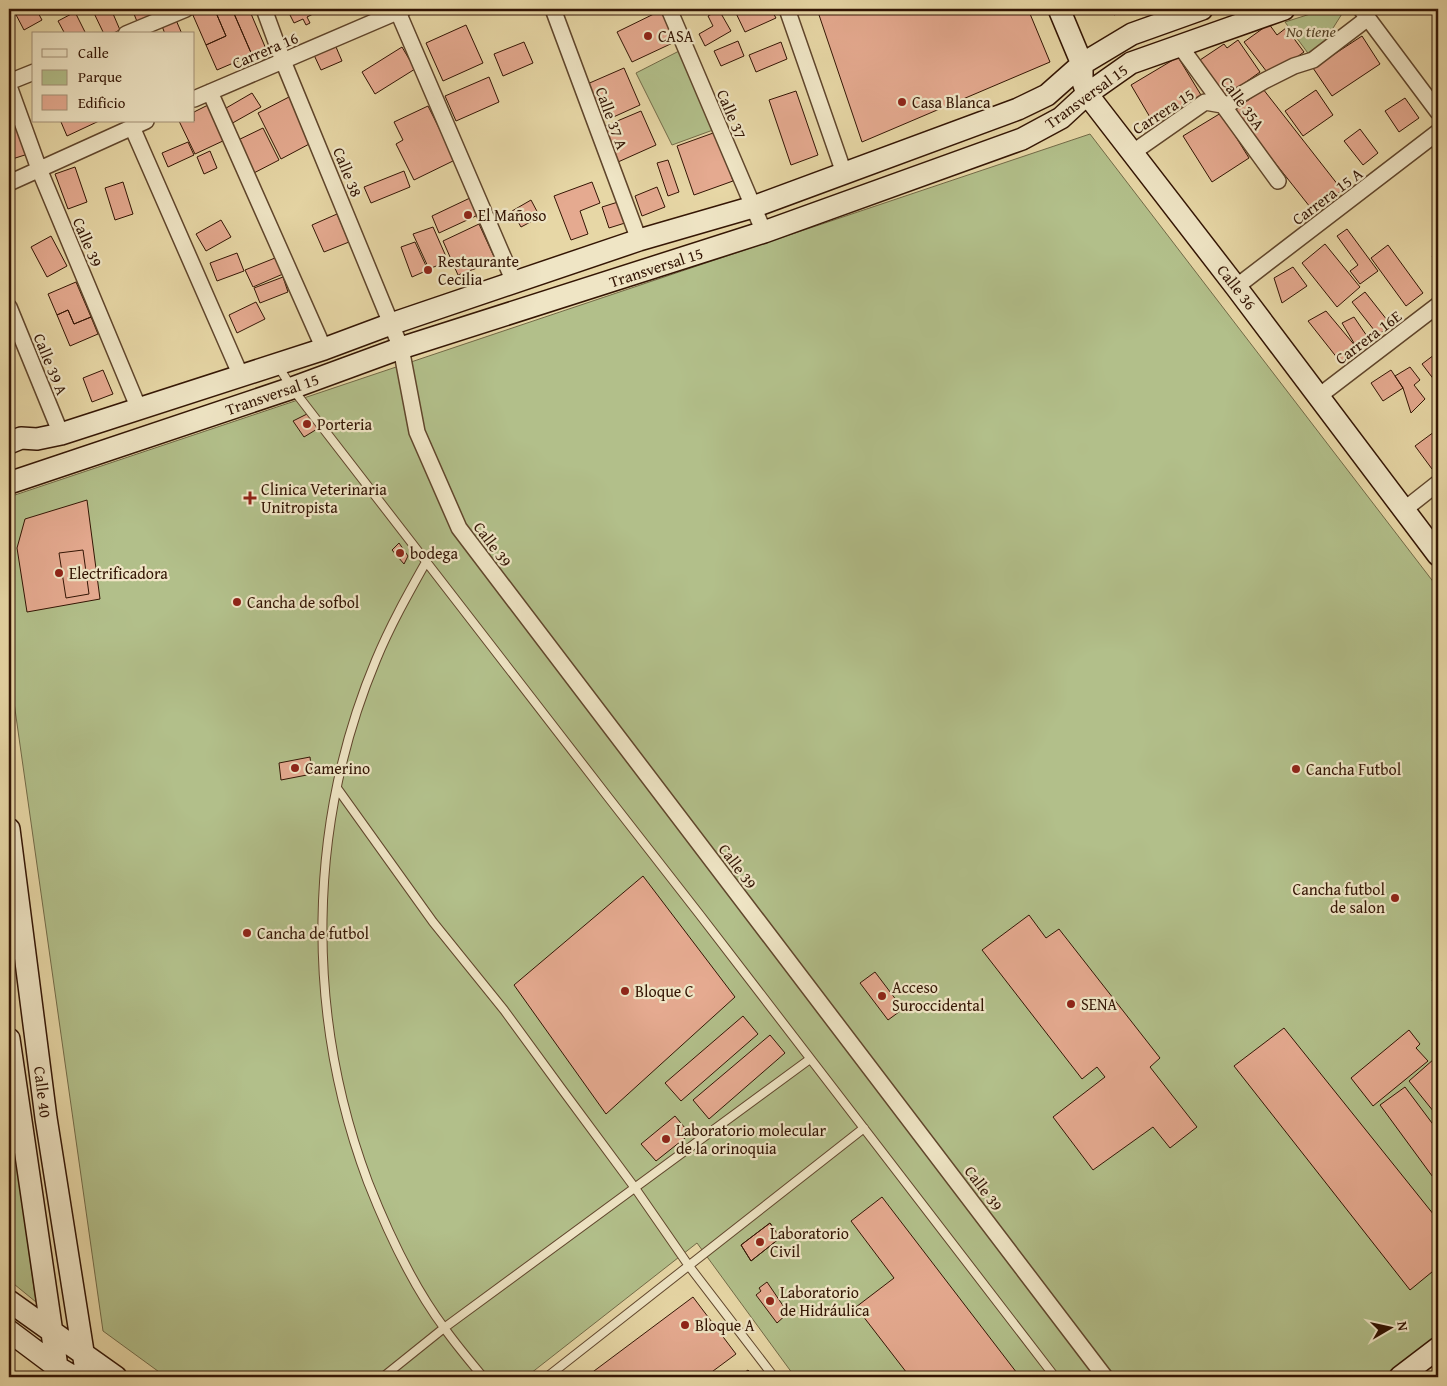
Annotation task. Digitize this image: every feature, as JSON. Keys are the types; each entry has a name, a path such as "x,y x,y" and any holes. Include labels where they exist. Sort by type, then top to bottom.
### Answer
{"street":[{"path":"131,32 186,9"},
{"name":"Calle 38","path":"264,9 283,61 401,348"},
{"name":"Calle 37 A","path":"552,9 639,240"},
{"name":"Calle 37","path":"669,9 764,232"},
{"path":"787,9 844,173"},
{"name":"Calle 36","path":"1059,9 1082,64 1082,79 1087,94 1319,396 1438,555"},
{"name":"Transversal 15","path":"9,443 21,438 37,439 61,434 324,349 391,324 639,240 753,207 1018,109 1047,95 1082,64 1132,34 1202,9"},
{"name":"Transversal 15","path":"9,483 292,388 401,348 764,232 1022,139 1061,118 1087,94 1131,62 1284,9"},
{"path":"401,10 514,282"},
{"name":"Carrera 16","path":"195,99 401,10"},
{"path":"1364,13 1438,112"},
{"name":"Carrera 15","path":"1132,153 1205,102 1222,105 1232,103 1240,95 1271,77 1294,66 1313,60 1364,13"},
{"name":"Calle 35A","path":"1180,46 1278,181"},
{"path":"9,82 32,73"},
{"name":"Calle 39","path":"9,86 39,169 139,409"},
{"path":"210,92 324,349"},
{"path":"9,183 139,124 241,376"},
{"name":"Carrera 15 A","path":"1236,287 1438,132"},
{"name":"Carrera 16E","path":"1319,396 1438,305"},
{"name":"Calle 39 A","path":"9,307 61,434"},
{"name":"Calle 39","path":"401,348 416,432 459,528 1105,1377"},
{"path":"1405,509 1438,483"},
{"name":"Calle 40","path":"9,829 46,1118 87,1377"},
{"name":"Calle 40","path":"9,1039 12,1085 52,1332 66,1372"},
{"path":"9,1301 116,1377"},
{"path":"9,1331 66,1372"},
{"path":"1400,1377 1438,1348"}],"lane":[{"path":"277,364 292,388 1055,1377"},
{"path":"426,562 391,627 373,669 351,730 337,788 324,874 322,911 324,985 333,1058 350,1129 375,1199 406,1266 444,1328 483,1377"},
{"path":"337,788 434,922 504,1010 635,1188 689,1266 774,1377"},
{"path":"382,1377 444,1328 810,1059"},
{"path":"547,1377 864,1128"}],"green space":[{"name":"No tiene","path":"1326,9 1345,9 1313,60 1285,22"},
{"path":"681,50 713,130 672,145 636,73"},
{"path":"1090,134 1438,588 1438,1338 1387,1377 795,1377 697,1243 526,1377 166,1377 103,1331 9,667 9,497"},
{"path":"9,1108 36,1302 9,1280"}],"building":[{"path":"13,9 36,9 42,20 24,30"},
{"path":"92,9 111,9 120,30 103,32"},
{"path":"132,9 151,9 155,16 138,24"},
{"path":"200,9 231,9 217,15 226,36 206,45 192,13"},
{"path":"232,9 252,55 217,70 206,45 226,36 217,15"},
{"path":"232,9 249,9 266,49 252,55"},
{"path":"287,9 311,9 313,14 307,17 310,23 306,25 303,19 294,23"},
{"path":"561,9 579,9 564,15"},
{"name":"CASA","path":"664,9 679,40 632,62 617,32"},
{"path":"734,9 771,9 776,18 745,32"},
{"name":"Casa Blanca","path":"817,9 1028,9 1050,62 862,142"},
{"path":"1112,9 1126,9 1114,15"},
{"path":"719,10 731,31 705,46 699,34 713,26 708,16"},
{"path":"75,12 85,32 64,32 58,21"},
{"path":"176,20 181,32 164,32 162,26"},
{"path":"1269,24 1277,35 1286,28 1304,52 1270,76 1244,42"},
{"path":"466,25 483,63 443,81 426,43"},
{"path":"1362,36 1380,64 1332,96 1313,68"},
{"path":"1238,40 1260,72 1222,99 1197,62 1224,44 1227,48"},
{"path":"738,41 744,56 721,66 714,51"},
{"path":"524,42 533,63 503,76 494,54"},
{"path":"781,42 787,59 756,72 749,55"},
{"path":"336,47 342,61 321,70 314,55"},
{"path":"402,47 415,69 375,94 362,72"},
{"path":"1178,57 1201,95 1154,124 1131,85"},
{"path":"624,68 640,105 609,119 600,99 593,102 585,85"},
{"path":"489,77 499,102 456,121 445,96"},
{"path":"1263,89 1342,190 1314,212 1234,111"},
{"path":"1316,90 1333,115 1303,136 1285,111"},
{"path":"796,91 818,155 791,165 769,100"},
{"path":"252,93 261,107 229,125 221,111"},
{"path":"289,97 313,142 281,159 258,113"},
{"path":"1405,98 1419,118 1399,132 1385,111"},
{"path":"208,105 225,140 195,154 179,122 195,122 195,112"},
{"path":"428,106 455,160 414,180 396,144 403,140 394,122"},
{"path":"641,111 656,145 618,162 603,127"},
{"path":"1221,113 1249,158 1212,182 1183,136"},
{"path":"20,121 28,154 9,160 9,125"},
{"path":"61,122 97,122 67,136"},
{"path":"263,128 279,160 250,175 234,142"},
{"path":"1360,129 1378,153 1363,165 1344,141"},
{"path":"716,132 733,181 694,195 677,146"},
{"path":"188,142 194,155 168,167 162,153"},
{"path":"210,151 217,168 204,174 197,157"},
{"path":"668,160 679,192 668,196 657,163"},
{"path":"75,167 87,202 68,209 55,174"},
{"path":"404,171 410,187 371,203 364,187"},
{"path":"123,182 133,214 115,220 105,188"},
{"path":"592,182 600,203 580,211 588,234 571,240 554,196"},
{"path":"657,187 665,207 642,216 635,196"},
{"path":"470,198 478,215 439,233 432,216"},
{"path":"531,200 540,217 521,227 512,211"},
{"path":"618,202 625,223 609,228 602,207"},
{"path":"337,214 349,242 324,252 312,225"},
{"path":"221,220 231,237 206,251 196,234"},
{"path":"479,224 496,261 458,275 443,241"},
{"path":"433,227 448,261 429,269 413,234"},
{"path":"1347,229 1378,271 1360,284 1350,271 1358,265 1337,236"},
{"path":"51,236 67,266 47,277 31,247"},
{"path":"415,242 428,270 412,277 401,247"},
{"path":"1325,244 1360,287 1337,307 1302,263"},
{"path":"1388,245 1423,293 1406,306 1371,258"},
{"path":"1438,250 1438,264 1432,256"},
{"path":"237,253 244,271 217,281 210,263"},
{"path":"275,258 283,274 253,287 245,270"},
{"path":"1293,267 1307,286 1282,303 1274,278"},
{"path":"283,277 288,292 260,303 254,288"},
{"path":"76,282 91,317 74,324 68,310 57,315 48,294"},
{"path":"1365,292 1391,325 1378,335 1352,302"},
{"path":"256,302 265,319 237,333 229,315"},
{"path":"68,310 74,324 91,317 98,334 70,346 57,315"},
{"path":"1326,311 1357,348 1342,364 1308,321"},
{"path":"1354,317 1371,342 1357,348 1342,323"},
{"path":"1438,352 1438,385 1422,364"},
{"path":"1410,367 1420,380 1414,385 1425,399 1411,413 1403,388 1395,376"},
{"path":"103,370 113,394 92,402 83,378"},
{"path":"1391,370 1403,388 1383,401 1371,383"},
{"name":"Porteria","path":"311,412 322,426 304,437 293,421"},
{"path":"1438,429 1438,464 1432,469 1415,446"},
{"name":"Electrificadora","path":"87,500 100,599 27,612 17,548 25,519"},
{"name":"bodega","path":"399,543 408,556 404,564 392,550"},
{"path":"83,550 89,594 66,598 59,553"},
{"name":"Camerino","path":"310,757 312,774 281,780 279,763"},
{"name":"Bloque C","path":"643,876 735,997 606,1114 514,985"},
{"name":"SENA","path":"1029,915 1046,938 1059,929 1160,1058 1150,1067 1197,1127 1170,1148 1153,1127 1093,1170 1053,1117 1105,1077 1097,1067 1082,1079 982,950"},
{"name":"Acceso Suroccidental","path":"875,972 903,1009 888,1020 860,983"},
{"path":"1438,975 1438,988 1432,980"},
{"name":"Bloque C","path":"743,1016 758,1034 681,1101 665,1083"},
{"path":"1284,1028 1438,1220 1438,1267 1410,1290 1234,1066"},
{"path":"1409,1030 1420,1044 1416,1048 1428,1061 1373,1106 1351,1078"},
{"path":"770,1035 785,1053 709,1119 693,1100"},
{"path":"1434,1059 1438,1064 1438,1117 1409,1081"},
{"path":"1405,1087 1438,1131 1438,1184 1380,1105"},
{"name":"Laboratorio molecular de la orinoquia","path":"675,1116 690,1134 656,1161 641,1144"},
{"path":"882,1197 1020,1377 910,1377 856,1307 894,1278 851,1221"},
{"name":"Laboratorio Civil","path":"770,1223 780,1238 751,1261 741,1245"},
{"name":"Laboratorio Civil","path":"770,1223 780,1238 751,1261 741,1245"},
{"name":"Laboratorio de Hidráulica","path":"767,1282 788,1313 777,1323 756,1295 761,1291 759,1288"},
{"name":"Bloque A","path":"693,1297 736,1354 705,1377 586,1377"},
{"path":"748,1370 754,1377 738,1377"}],"place":[{"name":"CASA","path":"648,36"},
{"name":"Casa Blanca","path":"902,102"},
{"name":"El Mañoso","path":"468,215"},
{"name":"Restaurante Cecilia","path":"428,270"},
{"name":"Porteria","path":"307,424"},
{"name":"Clinica Veterinaria Unitropista","path":"250,498"},
{"name":"bodega","path":"400,553"},
{"name":"Electrificadora","path":"59,573"},
{"name":"Cancha de sofbol","path":"237,602"},
{"name":"Camerino","path":"295,768"},
{"name":"Cancha Futbol","path":"1296,769"},
{"name":"Cancha futbol de salon","path":"1395,898"},
{"name":"Cancha de futbol","path":"247,933"},
{"name":"Bloque C","path":"625,991"},
{"name":"Acceso Suroccidental","path":"882,996"},
{"name":"SENA","path":"1071,1004"},
{"name":"Laboratorio molecular de la orinoquia","path":"666,1139"},
{"name":"Laboratorio Civil","path":"760,1242"},
{"name":"Laboratorio de Hidráulica","path":"770,1301"},
{"name":"Bloque A","path":"685,1325"}]}
